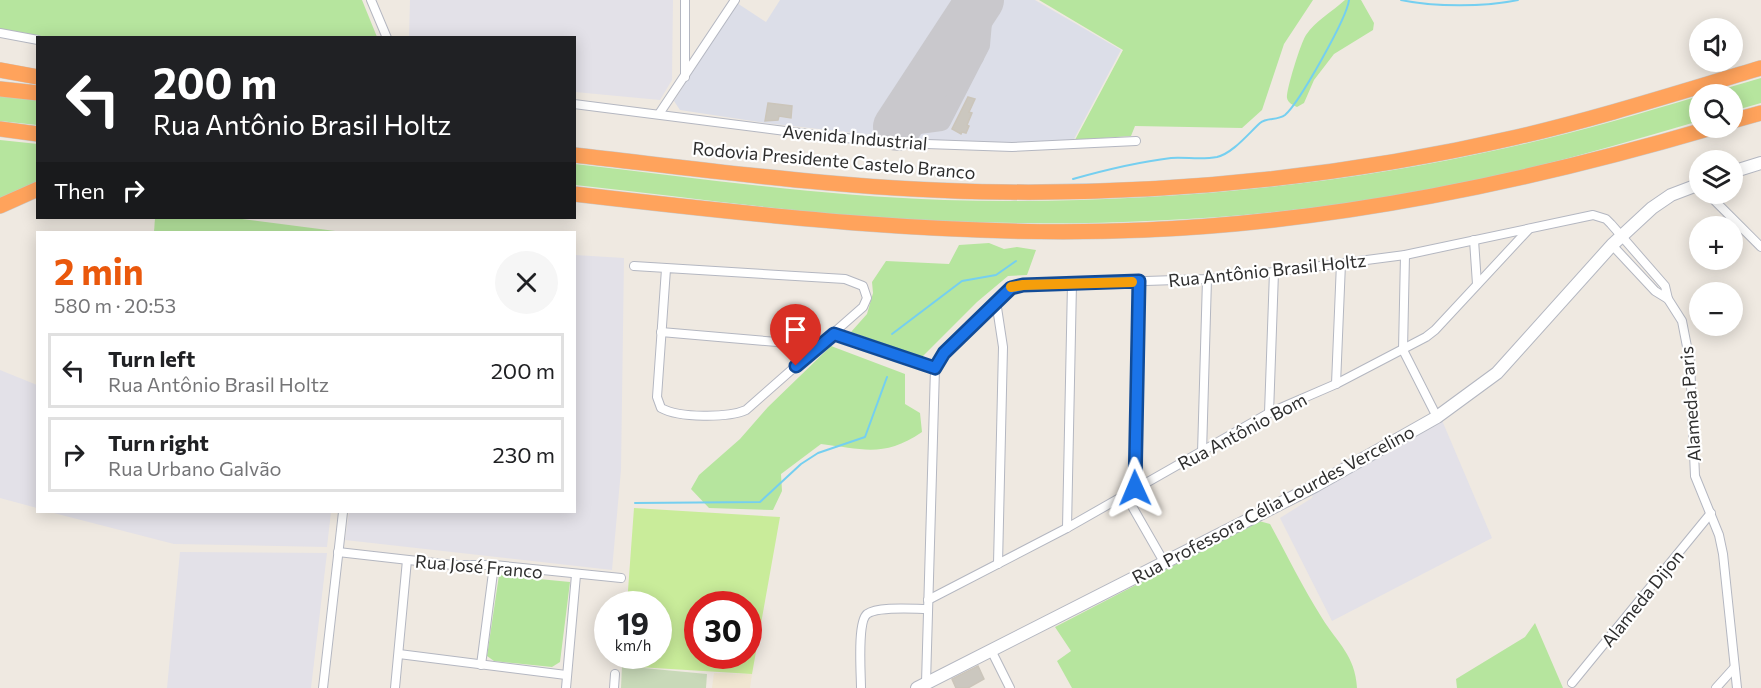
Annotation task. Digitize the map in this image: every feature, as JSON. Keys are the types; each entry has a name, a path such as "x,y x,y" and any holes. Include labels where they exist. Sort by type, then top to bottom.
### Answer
{"highway":[{"name":"Rodovia Presidente Castelo Branco","path":"576,155 903,189 1058,192 1196,186 1289,177 1447,152 1583,121 1761,69"},
{"path":"0,70 36,77"},
{"path":"0,89 36,93"},
{"path":"1743,118 1761,113"},
{"path":"0,129 36,134"},
{"path":"576,194 787,218 911,228 1024,231 1154,229 1271,220 1453,193 1576,165 1689,134"},
{"path":"0,206 36,190"}],"main road":[{"path":"1743,169 1761,163"},
{"name":"Rua Professora Célia Lourdes Vercelino","path":"921,685 1325,481 1437,417 1487,382 1503,367 1616,241 1652,208 1671,195 1689,188"}],"street":[{"path":"371,0 386,36"},
{"path":"685,0 685,78"},
{"path":"659,114 735,0"},
{"path":"0,33 36,40"},
{"name":"Avenida Industrial","path":"576,104 824,136 898,143 1012,147 1136,141"},
{"path":"1718,204 1761,247"},
{"name":"Rua Antônio Brasil Holtz","path":"935,368 944,353 996,301 1016,286 1207,279 1274,272 1405,255 1593,215 1606,219 1616,241"},
{"name":"Rua Antônio Bom","path":"927,605 1202,453 1269,413 1336,384 1403,350 1435,330 1529,228"},
{"path":"1474,240 1477,284"},
{"name":"Alameda Paris","path":"1616,241 1665,286 1668,298 1682,321 1690,362 1695,476 1711,513 1723,554 1737,688"},
{"path":"1405,255 1403,350 1437,417"},
{"path":"1336,384 1341,263"},
{"path":"634,266 845,279 859,283 867,295 867,302 751,406 739,413 724,416 681,413 661,408 657,397 666,268"},
{"path":"1269,413 1274,272"},
{"path":"1202,453 1207,279"},
{"path":"1135,488 1139,281"},
{"path":"1067,528 1072,283"},
{"path":"996,301 1003,347 998,564"},
{"path":"661,332 777,342 812,353"},
{"path":"834,334 935,368 927,605 921,685"},
{"path":"1125,494 1164,562"},
{"path":"323,688 343,513"},
{"name":"Alameda Dijon","path":"1572,683 1711,513"},
{"name":"Rua José Franco","path":"338,552 453,565 494,565 621,578"},
{"path":"395,688 407,560"},
{"path":"482,665 494,565"},
{"path":"566,688 576,575"},
{"path":"861,688 861,627 864,617 869,613 927,605"},
{"path":"992,650 1010,688"},
{"path":"399,654 566,675"},
{"path":"1716,688 1734,668"},
{"path":"614,688 615,674"}],"shaded area":[{"path":"410,0 673,0 672,80 660,100 576,92 576,36 409,36"},
{"path":"780,0 1035,0 1121,50 1073,141 1002,143 908,139 765,123 680,110 674,101 737,3 766,22"},
{"path":"576,255 624,258 621,470 612,570 345,540 349,513 576,513"},
{"path":"0,370 36,385 36,508 0,498"},
{"path":"1441,418 1492,538 1332,621 1280,518 1312,498 1314,490"},
{"path":"54,513 331,513 327,547 174,544"},
{"path":"180,552 327,553 311,688 167,688"},
{"path":"714,673 752,674 750,688 712,688"}],"green space":[{"path":"0,0 362,0 377,36 36,37 0,29"},
{"path":"1039,0 1313,0 1284,44 1262,110 1242,128 1135,126 1131,136 1075,140 1123,50"},
{"path":"1345,0 1361,0 1374,23 1373,30 1334,54 1314,80 1304,103 1297,107 1288,101 1287,93 1304,39 1314,25"},
{"path":"1761,78 1761,103 1743,108 1743,84 1740,84"},
{"path":"0,96 36,100 36,125 0,121"},
{"path":"1689,99 1689,124 1509,173 1383,198 1257,214 1193,219 1002,223 893,219 576,185 576,164 805,191 898,198 1015,201 1156,197 1297,184 1367,174 1555,137"},
{"path":"0,140 36,144 36,185 0,202"},
{"path":"155,219 242,219 335,231 154,231"},
{"path":"989,243 1004,249 1017,247 1036,250 1027,275 1008,276 977,302 922,357 851,332 867,314 873,293 872,282 886,261 949,264 959,245"},
{"path":"831,346 905,374 905,404 920,413 922,432 896,446 884,449 873,450 821,444 781,474 782,491 773,510 709,508 691,489 699,475 740,439 768,407"},
{"path":"634,508 780,517 762,618 762,591 684,591 684,669 753,669 752,674 671,669 672,591 628,591"},
{"path":"1259,521 1270,524 1315,607 1345,650 1353,667 1357,688 1072,688 1057,661 1071,651 1055,627"},
{"path":"499,575 570,582 560,662 552,667 494,661 487,656"},
{"path":"1535,623 1563,688 1457,688 1456,679 1525,637"},
{"path":"622,669 654,669 707,674 706,688 621,688"}],"building":[{"path":"968,97 975,99 969,112 972,113 967,125 969,126 966,133 961,134 952,129"},
{"path":"768,103 792,106 791,118 779,116 778,120 765,121"},
{"path":"978,666 984,679 968,688 956,688 952,679"}],"waterway":[{"path":"1073,179 1146,162 1171,158 1211,158 1229,152 1260,123 1282,117 1292,107 1332,41 1349,0"},
{"path":"1401,0 1460,5 1518,0"},
{"path":"892,334 962,281 996,275 1016,261"},
{"path":"635,503 760,502 801,464 818,453 865,437 887,377"}],"taxiway":[{"path":"897,127 941,121 980,45 984,0"},
{"path":"934,71 974,57"}],"runway":[{"path":"897,127 980,0"}],"slow traffic":[{"path":"1011,287 1132,282"}],"route":[{"path":"796,366 834,334 935,368 944,353 1011,288 1023,285 1139,281 1135,488"}]}
